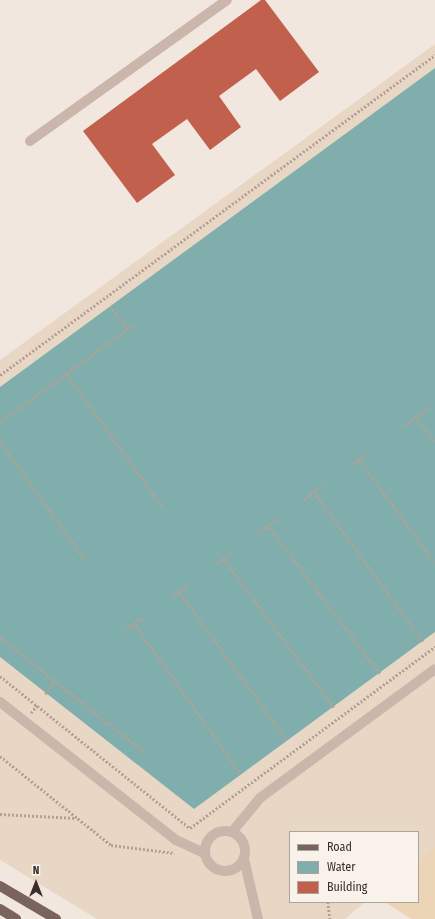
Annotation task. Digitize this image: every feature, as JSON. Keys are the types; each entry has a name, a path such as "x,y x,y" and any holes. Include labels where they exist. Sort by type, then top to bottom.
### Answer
{"main road":[{"path":"0,886 56,919"},
{"path":"0,909 16,919"}],"lane":[{"path":"30,141 226,0"},
{"path":"204,853 213,835 232,832 260,798 435,669"},
{"path":"0,702 176,840 204,853 209,864 219,871 236,868 244,859"},
{"path":"232,832 244,843 244,859 258,919"}],"path":[{"path":"0,375 435,55"},
{"path":"110,306 128,329"},
{"path":"0,422 136,323"},
{"path":"67,374 162,506"},
{"path":"405,425 431,406"},
{"path":"416,417 435,442"},
{"path":"0,441 86,561"},
{"path":"351,466 368,453"},
{"path":"360,459 435,563"},
{"path":"304,500 323,484"},
{"path":"314,492 423,641"},
{"path":"258,533 278,518"},
{"path":"268,525 380,673"},
{"path":"216,564 232,552"},
{"path":"223,558 334,707"},
{"path":"174,595 188,585"},
{"path":"179,591 287,740"},
{"path":"124,630 144,617"},
{"path":"134,623 241,774"},
{"path":"0,637 146,754"},
{"path":"0,676 190,828 435,648"},
{"path":"429,652 432,655"},
{"path":"45,694 56,681"},
{"path":"0,756 111,845 175,853"},
{"path":"0,814 77,818"},
{"path":"328,903 330,919"}],"sand":[{"path":"435,846 435,919 411,919 387,903 419,903 419,859"}],"shaded area":[{"path":"435,44 435,68 0,387 0,360"},
{"path":"435,632 435,846 419,859 419,831 289,831 289,903 364,903 345,919 97,919 0,860 0,657 194,809"}],"water":[{"path":"435,68 435,632 194,809 0,657 0,387"}],"building":[{"path":"261,0 265,0 319,72 280,101 256,69 219,96 241,127 210,150 187,119 152,144 175,175 137,203 83,131"}]}
